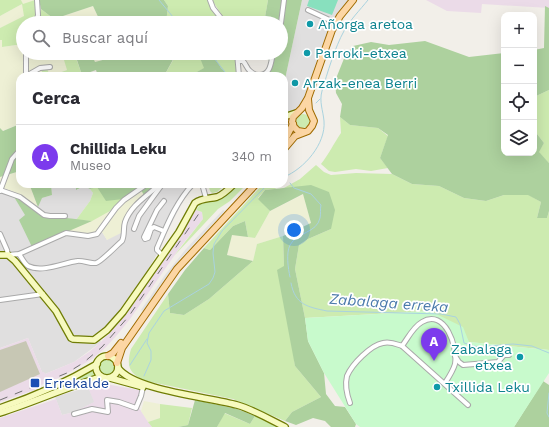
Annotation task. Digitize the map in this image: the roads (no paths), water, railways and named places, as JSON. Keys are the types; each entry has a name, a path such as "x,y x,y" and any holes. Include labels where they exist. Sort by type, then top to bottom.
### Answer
{"main road":[{"path":"288,132 297,112 302,108 308,98 328,39 336,23 353,0"},
{"path":"288,144 295,136 308,131 312,126 314,121 309,110 308,98"},
{"path":"288,116 304,111 311,114"},
{"path":"288,120 296,129 304,132"},
{"path":"0,255 8,255 15,261 56,311 71,338 94,340 107,330 123,312 179,232 195,203 206,198 218,197 229,188"},
{"path":"0,408 66,382 96,364 100,359 108,356 118,348 164,282 185,255 247,188"},
{"path":"110,378 116,374 122,348 177,269 252,188"},
{"path":"108,356 114,358 122,373 132,379 159,388 236,405 285,427"},
{"path":"96,364 96,370 102,377"},
{"path":"0,413 102,377 143,387 159,388"}],"street":[{"path":"37,0 38,16"},
{"path":"210,0 213,8 219,16"},
{"path":"281,16 284,0"},
{"path":"308,10 336,23"},
{"path":"26,60 26,72"},
{"path":"268,72 271,60"},
{"path":"239,72 238,61 243,61 251,72"},
{"path":"33,72 40,68 50,67"},
{"path":"16,154 12,159 0,190 20,197 44,215 65,216"},
{"path":"0,234 8,255 19,254 66,232 88,236 97,234 116,208 124,200 141,188"},
{"path":"19,254 24,262 32,267 57,267 79,261 96,263 122,241 126,221 133,208 140,200 156,188"},
{"path":"134,229 139,216 158,188"},
{"path":"162,255 157,248 178,203 190,188"},
{"path":"203,188 206,198"},
{"path":"164,201 157,210 144,237 145,239 148,238 151,229 154,227 164,231"},
{"path":"0,300 43,294"},
{"path":"402,346 418,324 429,320 441,322 449,331 455,356 455,364 445,383"},
{"path":"350,403 347,377 351,369 368,350 382,343 388,342 402,346 468,405"},
{"path":"455,356 463,365 498,362 504,355 509,355"},
{"path":"74,414 92,409 108,412 107,400 119,402 136,408 143,387"}],"waterway":[{"path":"159,0 172,16"},
{"path":"288,175 306,162 317,147 324,130 321,95 337,45 346,27 368,0"},
{"path":"215,60 225,72"},
{"path":"316,103 320,99"},
{"name":"Zabalaga erreka","path":"290,183 294,188 311,194 321,205 320,216 315,227 297,237 290,245 288,256 290,277"},
{"path":"144,376 151,360 151,351 147,343 149,333 164,311 209,284 215,272 213,253 214,244 222,231 264,188"},
{"name":"Zabalaga erreka","path":"291,283 299,300 303,304 314,308 327,311 441,314 456,317 460,324 464,343 478,347 513,344 532,346 549,353"},
{"path":"130,365 147,339"},
{"name":"Zabalaga erreka","path":"549,393 547,413 549,417"}],"railway":[{"path":"0,400 67,373 83,363 102,347 129,316 200,212"}],"place":[{"name":"Añorga aretoa","path":"310,24"},
{"name":"Parroki-etxea","path":"307,53"},
{"name":"Arzak-enea Berri","path":"295,83"},
{"name":"Zabalaga etxea","path":"520,357"},
{"name":"Chillida Leku","path":"434,361"},
{"name":"Errekalde","path":"35,383"},
{"name":"Txillida Leku","path":"437,387"}]}
